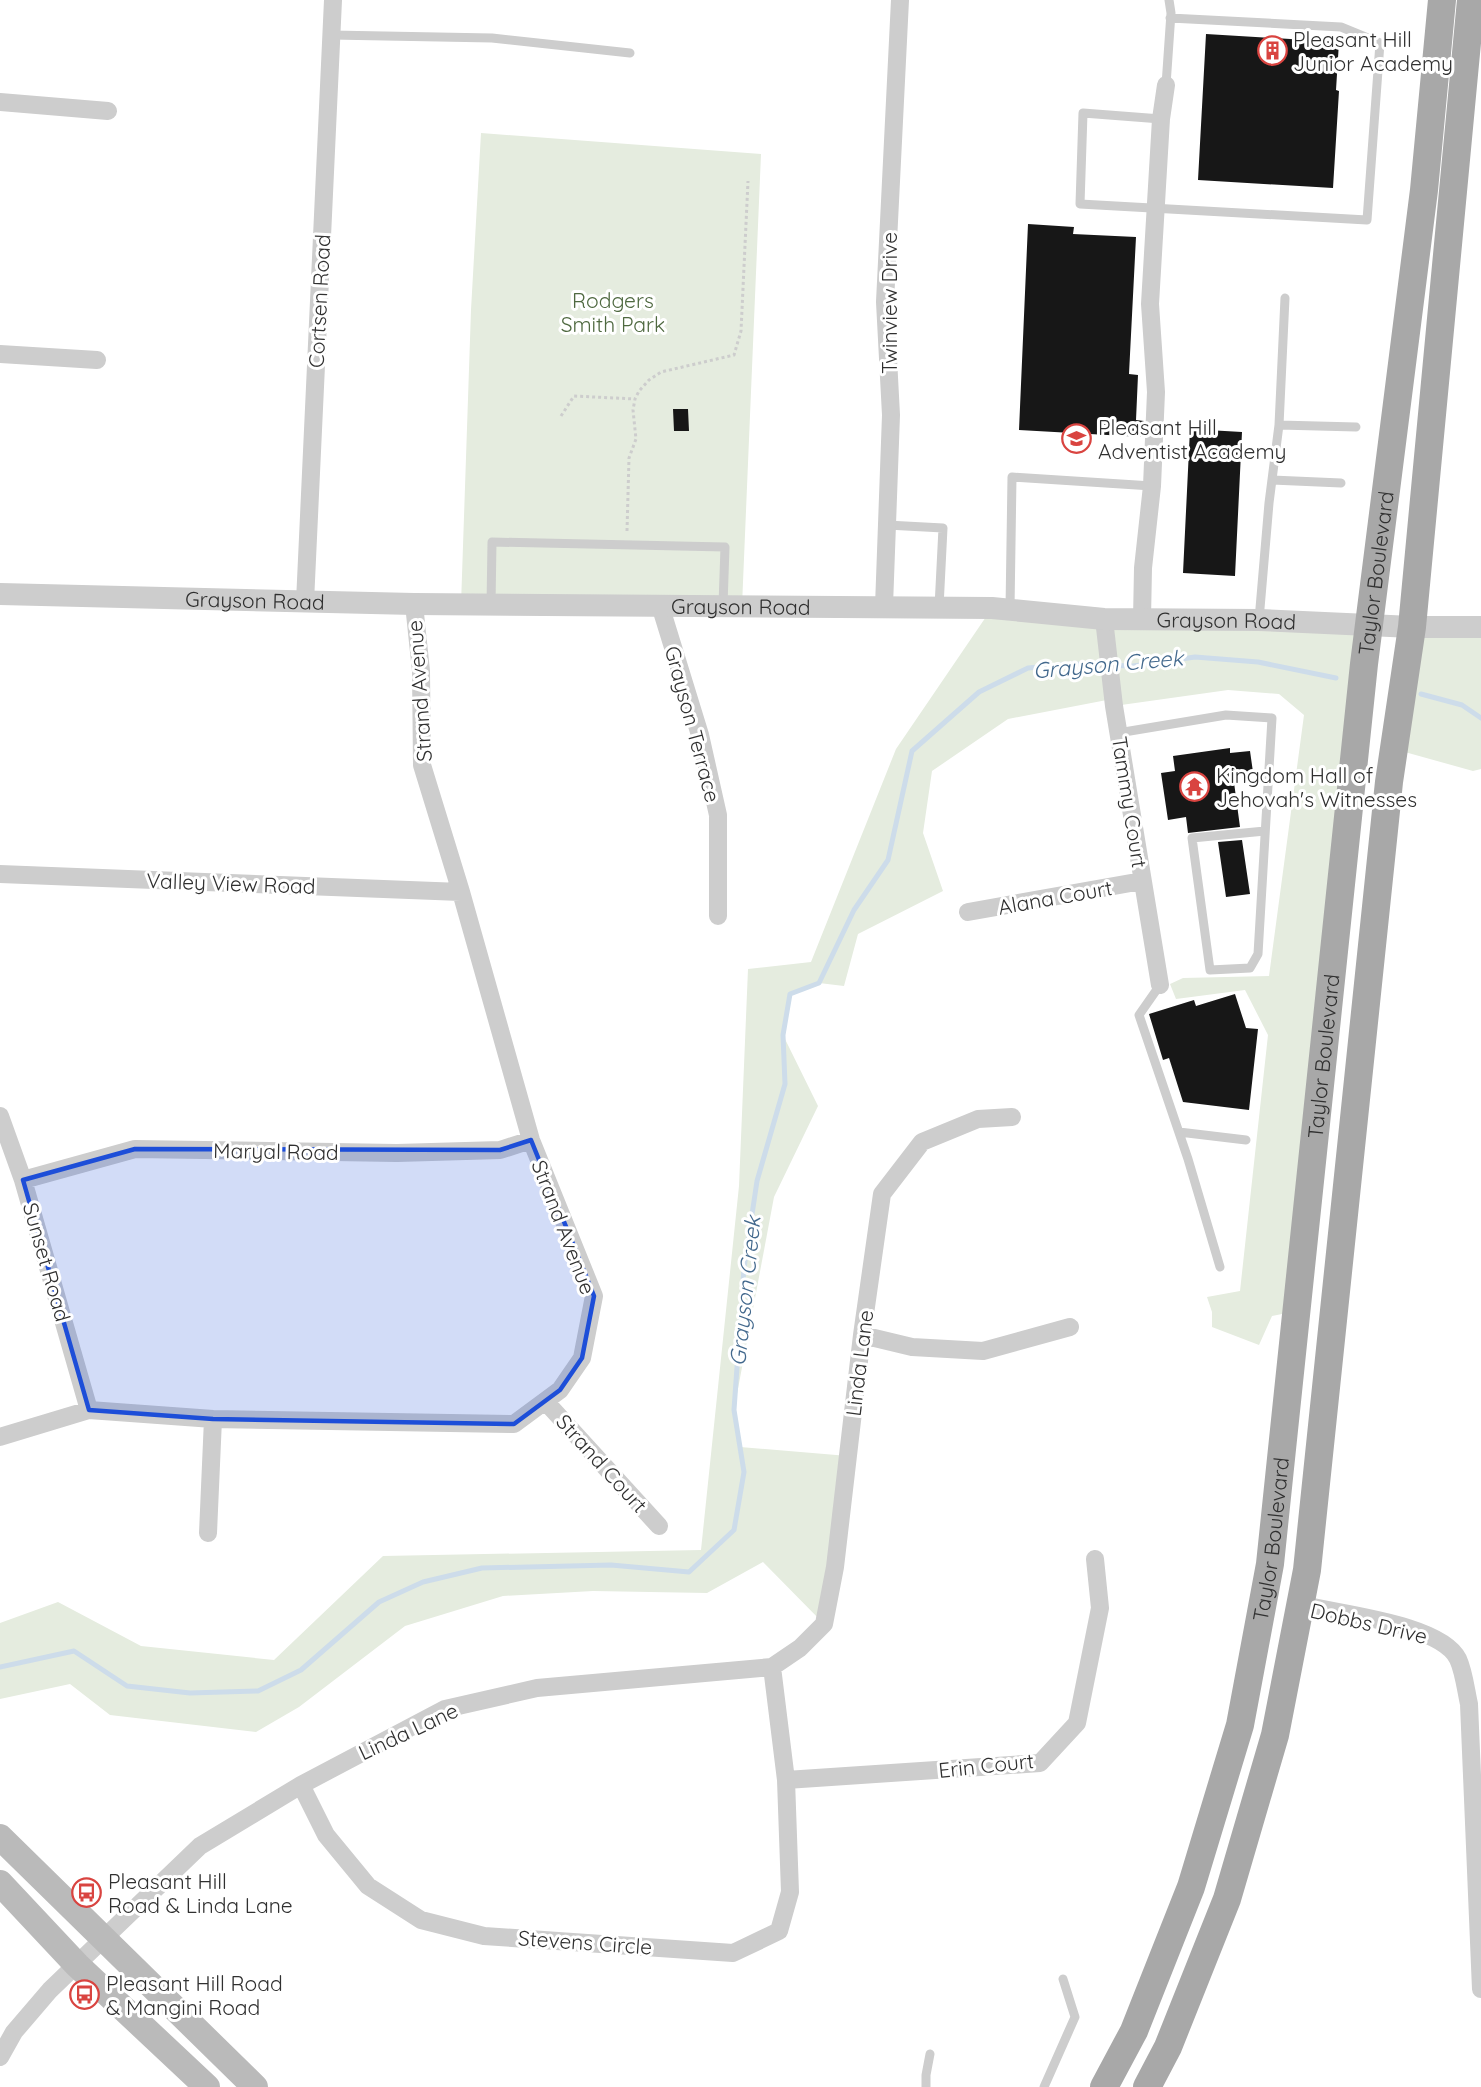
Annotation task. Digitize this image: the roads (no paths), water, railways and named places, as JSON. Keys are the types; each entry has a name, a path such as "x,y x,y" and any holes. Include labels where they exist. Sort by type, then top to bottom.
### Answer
{"main road":[{"name":"Taylor Boulevard","path":"1104,2087 1134,2031 1191,1887 1240,1725 1261,1622 1270,1564 1369,624 1424,190 1442,0"},
{"name":"Taylor Boulevard","path":"1147,2087 1168,2046 1227,1899 1275,1735 1307,1570 1389,782 1412,627 1471,0"},
{"path":"0,1837 255,2087"},
{"path":"0,1883 78,1965 207,2087"}],"street":[{"name":"Cortsen Road","path":"305,602 333,0"},
{"name":"Twinview Drive","path":"884,606 891,415 885,303 900,0"},
{"path":"1142,619 1143,568 1152,486 1156,392 1150,304 1161,119 1166,85"},
{"path":"0,102 108,111"},
{"path":"0,354 97,360"},
{"name":"Grayson Road","path":"0,594 414,604 939,607 1010,609 1104,619 1259,620 1412,627 1481,627"},
{"name":"Strand Avenue","path":"0,1437 89,1410 213,1419 514,1424 560,1390 582,1358 594,1296 531,1140 462,892 422,765 421,671 414,604"},
{"name":"Grayson Terrace","path":"660,605 700,735 718,816 718,916"},
{"name":"Tammy Court","path":"1104,619 1118,733 1160,985"},
{"name":"Valley View Road","path":"0,874 462,892"},
{"name":"Alana Court","path":"968,912 1142,881"},
{"name":"Sunset Road","path":"0,1116 23,1180 89,1410"},
{"name":"Linda Lane","path":"0,2057 14,2032 50,1990 200,1846 301,1785 445,1709 537,1688 772,1667 800,1648 824,1624 836,1567 862,1335 882,1194 922,1142 978,1119 1012,1117"},
{"name":"Maryal Road","path":"23,1180 135,1149 397,1153 500,1150 531,1140"},
{"path":"862,1335 912,1347 983,1351 1070,1327"},
{"name":"Strand Court","path":"545,1401 659,1526"},
{"path":"208,1533 213,1419"},
{"name":"Erin Court","path":"786,1780 1040,1763 1077,1723 1100,1608 1095,1559"},
{"name":"Dobbs Drive","path":"1301,1607 1313,1607 1415,1629 1437,1638 1458,1658 1475,1704 1481,1989"},
{"path":"772,1667 786,1780"},
{"name":"Stevens Circle","path":"301,1785 326,1835 368,1886 421,1920 484,1935 733,1953 779,1931 782,1922 790,1892 786,1780"}],"lane":[{"path":"1166,85 1169,0"},
{"path":"1161,119 1083,113 1080,204 1367,220 1380,43 1341,27 1170,18"},
{"path":"331,35 492,38 630,53"},
{"path":"1259,620 1279,425 1285,298"},
{"path":"1279,425 1356,427"},
{"path":"1010,609 1012,477 1152,486"},
{"path":"1272,480 1341,483"},
{"path":"887,525 943,528 939,607"},
{"path":"491,605 492,542 725,547 723,605"},
{"path":"1118,733 1226,715 1272,718 1258,954 1250,968 1210,970 1192,838 1265,831"},
{"path":"1160,985 1139,1015 1179,1132 1220,1267"},
{"path":"1179,1132 1246,1140"},
{"path":"1044,2087 1075,2017 1063,1979"},
{"path":"926,2087 930,2054"}],"waterway":[{"name":"Grayson Creek","path":"0,1667 74,1651 127,1686 190,1693 258,1691 301,1670 379,1602 423,1582 482,1568 611,1565 689,1572 734,1530 744,1472 734,1410 744,1268 757,1181 785,1084 783,1035 790,994 819,983 854,910 888,860 912,751 979,692 1028,668 1072,664 1133,666 1195,657 1258,662 1336,678"},
{"name":"Grayson Creek","path":"1421,694 1462,705 1481,718"}],"place":[{"name":"Pleasant Hill Junior Academy","path":"1272,51"},
{"name":"Pleasant Hill Adventist Academy","path":"1077,439"},
{"name":"Kingdom Hall of Jehovah's Witnesses","path":"1195,787"},
{"name":"Pleasant Hill Road & Linda Lane","path":"87,1893"},
{"name":"Pleasant Hill Road & Mangini Road","path":"85,1995"}],"park label":[{"name":"Rodgers Smith Park","path":"613,312"}]}
